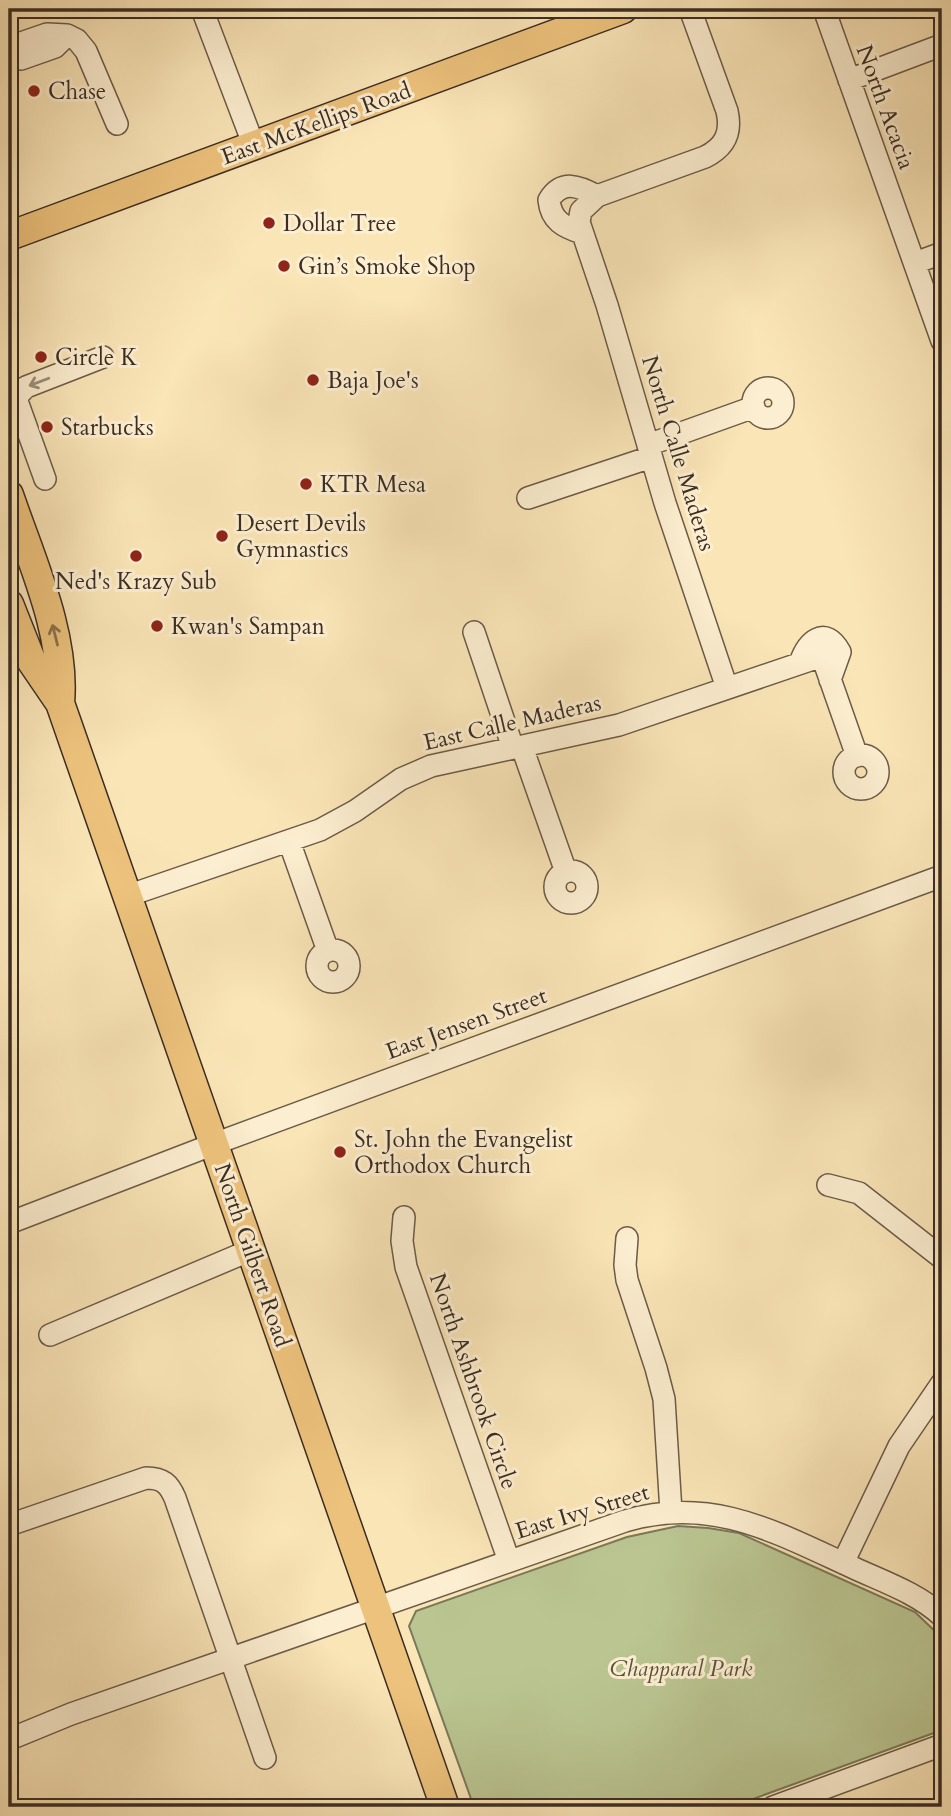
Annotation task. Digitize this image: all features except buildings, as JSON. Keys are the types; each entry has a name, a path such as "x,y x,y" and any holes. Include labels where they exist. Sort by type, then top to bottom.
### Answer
{"main road":[{"name":"East McKellips Road","path":"9,236 623,9"},
{"name":"North Gilbert Road","path":"9,495 54,628 62,678 60,703"},
{"name":"North Gilbert Road","path":"9,604 33,662 60,703 445,1807"}],"street":[{"path":"202,9 254,146"},
{"path":"582,233 580,211 597,196 705,157 716,152 724,143 729,132 727,111 691,9"},
{"name":"North Acacia","path":"824,9 942,341"},
{"path":"18,52 47,34 66,35 77,40 86,51 117,124"},
{"path":"849,80 942,45"},
{"path":"582,233 563,227 555,219 549,201 559,189 570,186 578,186 597,196"},
{"name":"North Calle Maderas","path":"582,233 607,305 649,451 727,688"},
{"path":"915,263 942,253"},
{"path":"46,479 17,401 18,395 26,387 103,358"},
{"path":"528,498 754,407"},
{"path":"474,632 566,872"},
{"name":"East Calle Maderas","path":"127,897 289,841 343,819 394,783 431,766 627,723 822,656 857,756"},
{"path":"289,841 328,951"},
{"name":"East Jensen Street","path":"9,1223 214,1144 942,876"},
{"path":"828,1185 849,1189 869,1199 942,1258"},
{"name":"North Ashbrook Circle","path":"404,1217 402,1241 406,1267 509,1561"},
{"path":"627,1238 627,1280 664,1399 671,1512"},
{"path":"50,1335 251,1250"},
{"path":"843,1563 899,1446 942,1383"},
{"path":"9,1525 138,1480 163,1480 175,1498 265,1758"},
{"name":"East Ivy Street","path":"9,1737 633,1518 671,1512 710,1513 751,1522 916,1597 942,1616"},
{"path":"773,1807 942,1745"}],"green space":[{"name":"Chapparal Park","path":"678,1526 739,1533 915,1612 942,1638 942,1730 731,1807 474,1807 409,1626 416,1611 627,1537"}],"place":[{"name":"Chase","path":"34,91"},
{"name":"Dollar Tree","path":"269,223"},
{"name":"Gin’s Smoke Shop","path":"284,266"},
{"name":"Circle K","path":"41,357"},
{"name":"Baja Joe's","path":"313,380"},
{"name":"Starbucks","path":"47,427"},
{"name":"KTR Mesa","path":"306,484"},
{"name":"Desert Devils Gymnastics","path":"222,536"},
{"name":"Ned's Krazy Sub","path":"136,556"},
{"name":"Kwan's Sampan","path":"157,626"},
{"name":"St. John the Evangelist Orthodox Church","path":"340,1152"}]}
